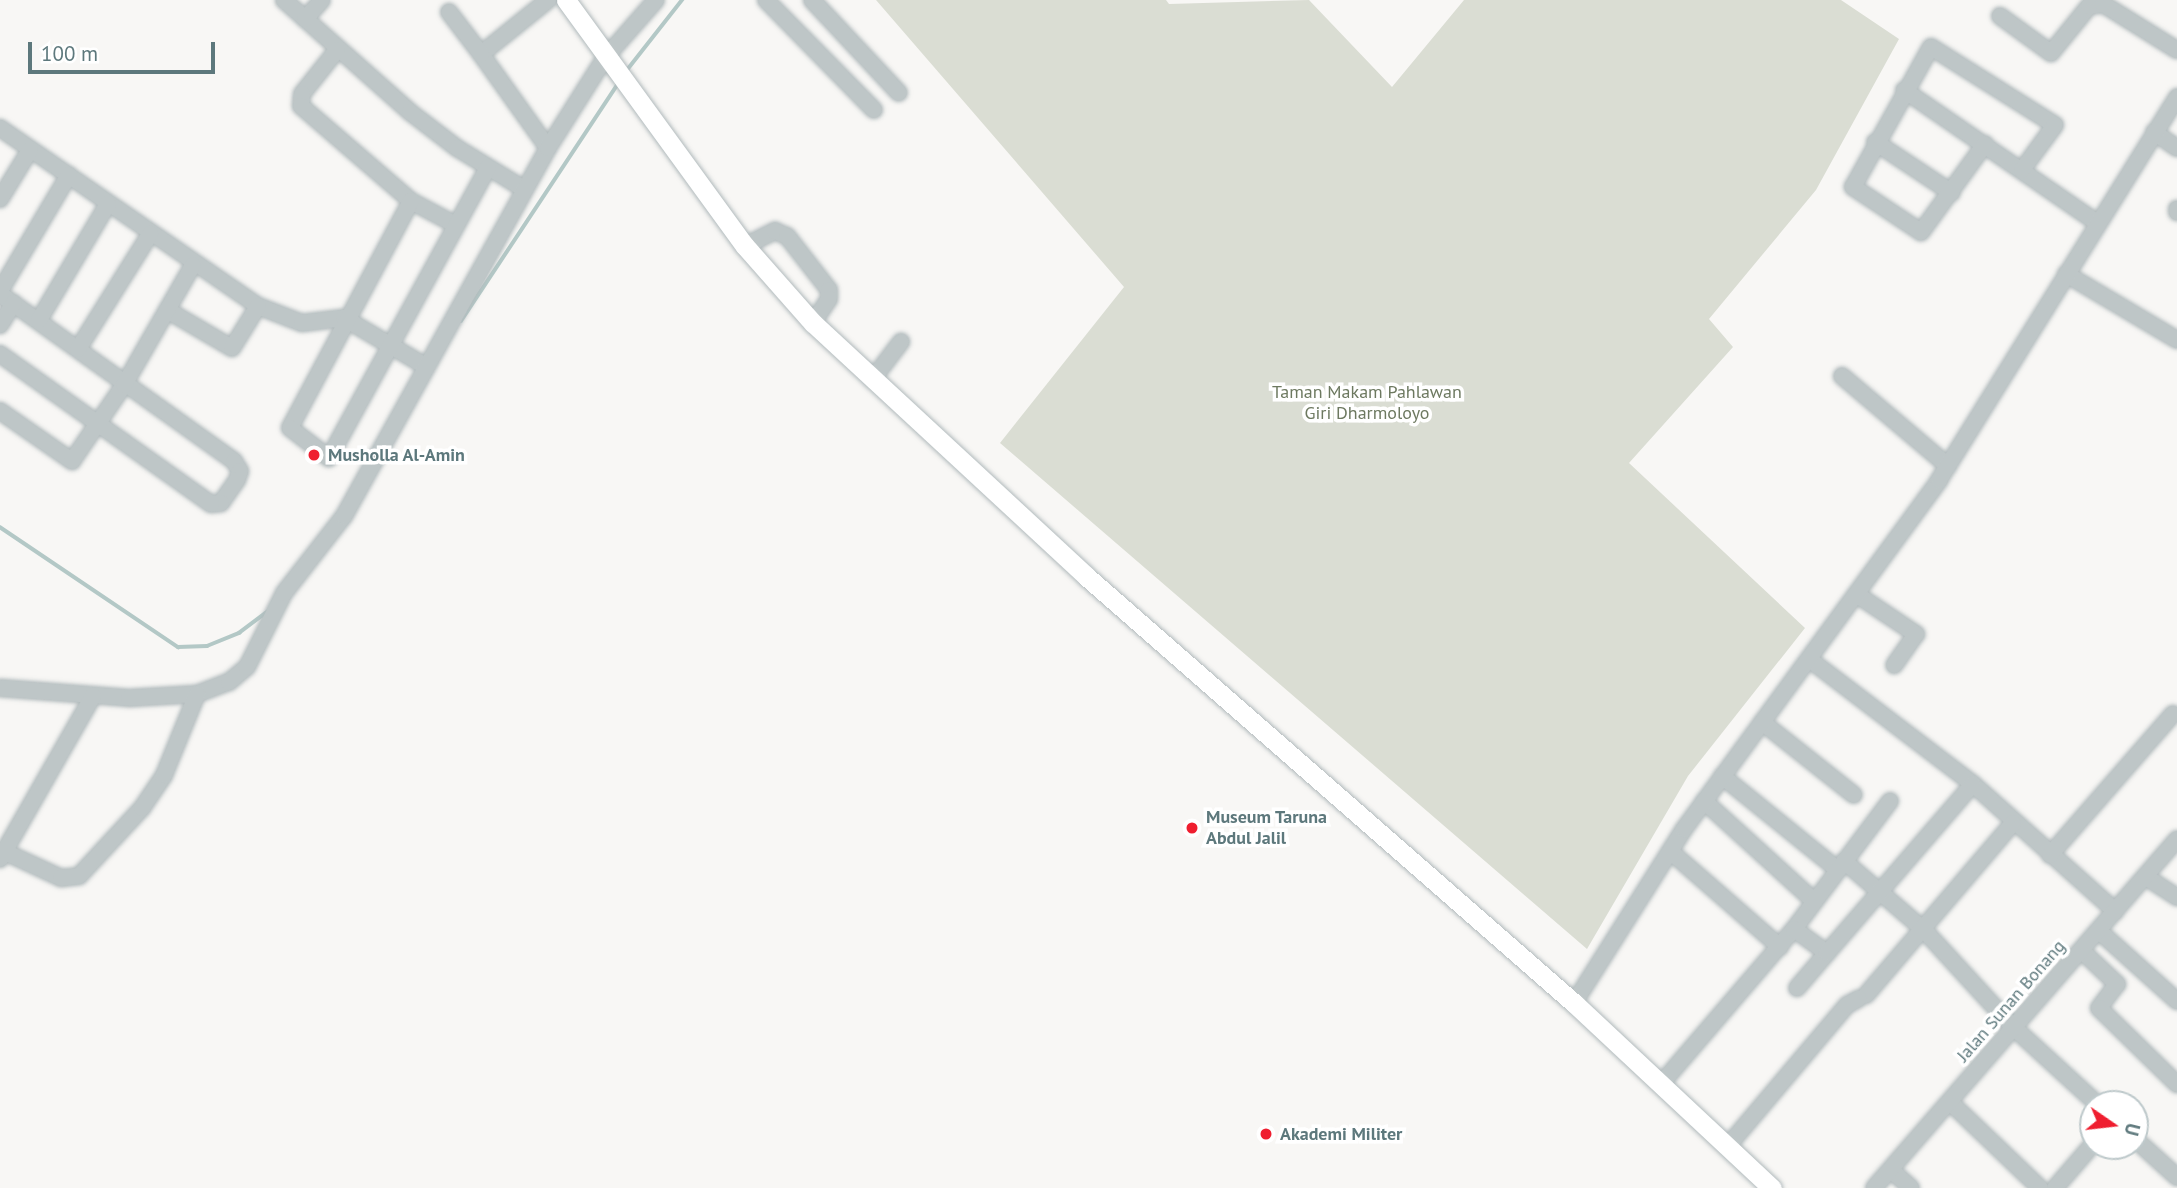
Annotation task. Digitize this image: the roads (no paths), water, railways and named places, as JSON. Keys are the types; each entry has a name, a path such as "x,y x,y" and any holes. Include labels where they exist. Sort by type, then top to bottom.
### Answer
{"main road":[{"path":"566,0 612,67 745,246 813,323 1104,593 1574,1003 1772,1188"}],"street":[{"path":"284,0 410,113 488,168 524,188"},
{"path":"305,19 322,0"},
{"path":"481,54 548,0"},
{"path":"0,688 93,695 197,694 229,682 247,667 275,606 344,516 548,148 612,67 656,0"},
{"path":"766,0 874,110"},
{"path":"812,0 899,93"},
{"path":"2000,16 2051,54 2089,6 2103,4 2177,50"},
{"path":"449,12 548,148"},
{"path":"1985,144 1928,228 1915,230 1853,187 1875,142 1928,49 1937,48 2055,125 2022,170"},
{"path":"337,50 299,102 411,201 456,225"},
{"path":"1904,90 2096,222"},
{"path":"1574,1003 1704,801 1859,596 1948,466 2096,222 2177,97"},
{"path":"0,128 193,265 257,306 302,323 341,317 427,367"},
{"path":"2154,132 2177,148"},
{"path":"1875,142 1952,193"},
{"path":"0,199 30,150"},
{"path":"411,201 350,321 290,428 329,458 394,348 488,168"},
{"path":"0,354 211,504 218,505 227,497 239,467 0,292 69,176"},
{"path":"40,320 108,204"},
{"path":"745,246 775,231 787,236 829,290 830,299 813,323"},
{"path":"78,349 150,234"},
{"path":"0,411 72,461 124,384 193,265"},
{"path":"2066,274 2177,340"},
{"path":"0,325 14,303"},
{"path":"167,310 229,348 236,345 257,306"},
{"path":"872,380 901,342"},
{"path":"1842,376 1948,466"},
{"path":"1859,596 1916,634 1894,665"},
{"path":"1809,659 1973,785 2115,911"},
{"path":"93,695 3,855 61,878 79,876 142,808 164,775 197,694"},
{"path":"2050,855 2173,714"},
{"path":"1762,722 1854,794"},
{"path":"1722,776 1880,893 1924,930 2012,1026 2082,1090"},
{"path":"1797,988 1973,785"},
{"path":"1704,801 1814,901"},
{"path":"1661,1084 1780,947 1890,801"},
{"path":"1727,1147 1847,1005 1862,997 1924,930 2013,823"},
{"name":"Jalan Sunan Bonang","path":"1874,1188 1951,1103 2012,1026 2099,931 2177,839"},
{"path":"1670,851 1780,947"},
{"path":"2146,877 2177,897"},
{"path":"1794,929 1827,953"},
{"path":"2099,931 2177,1001"},
{"path":"2081,950 2117,984 2099,1008 2177,1084"},
{"path":"1951,1103 2040,1188"},
{"path":"2149,1152 2177,1177"},
{"path":"2054,1188 2079,1160"},
{"path":"1891,1170 1911,1188"}],"waterway":[{"path":"627,70 682,0"},
{"path":"461,321 619,82"},
{"path":"0,527 178,647 207,646 239,633 267,612"}],"place":[{"name":"Musholla Al-Amin","path":"314,455"},
{"name":"Museum Taruna Abdul Jalil","path":"1192,828"},
{"name":"Akademi Militer","path":"1266,1134"}],"park label":[{"name":"Taman Makam Pahlawan Giri Dharmoloyo","path":"1367,403"}]}
